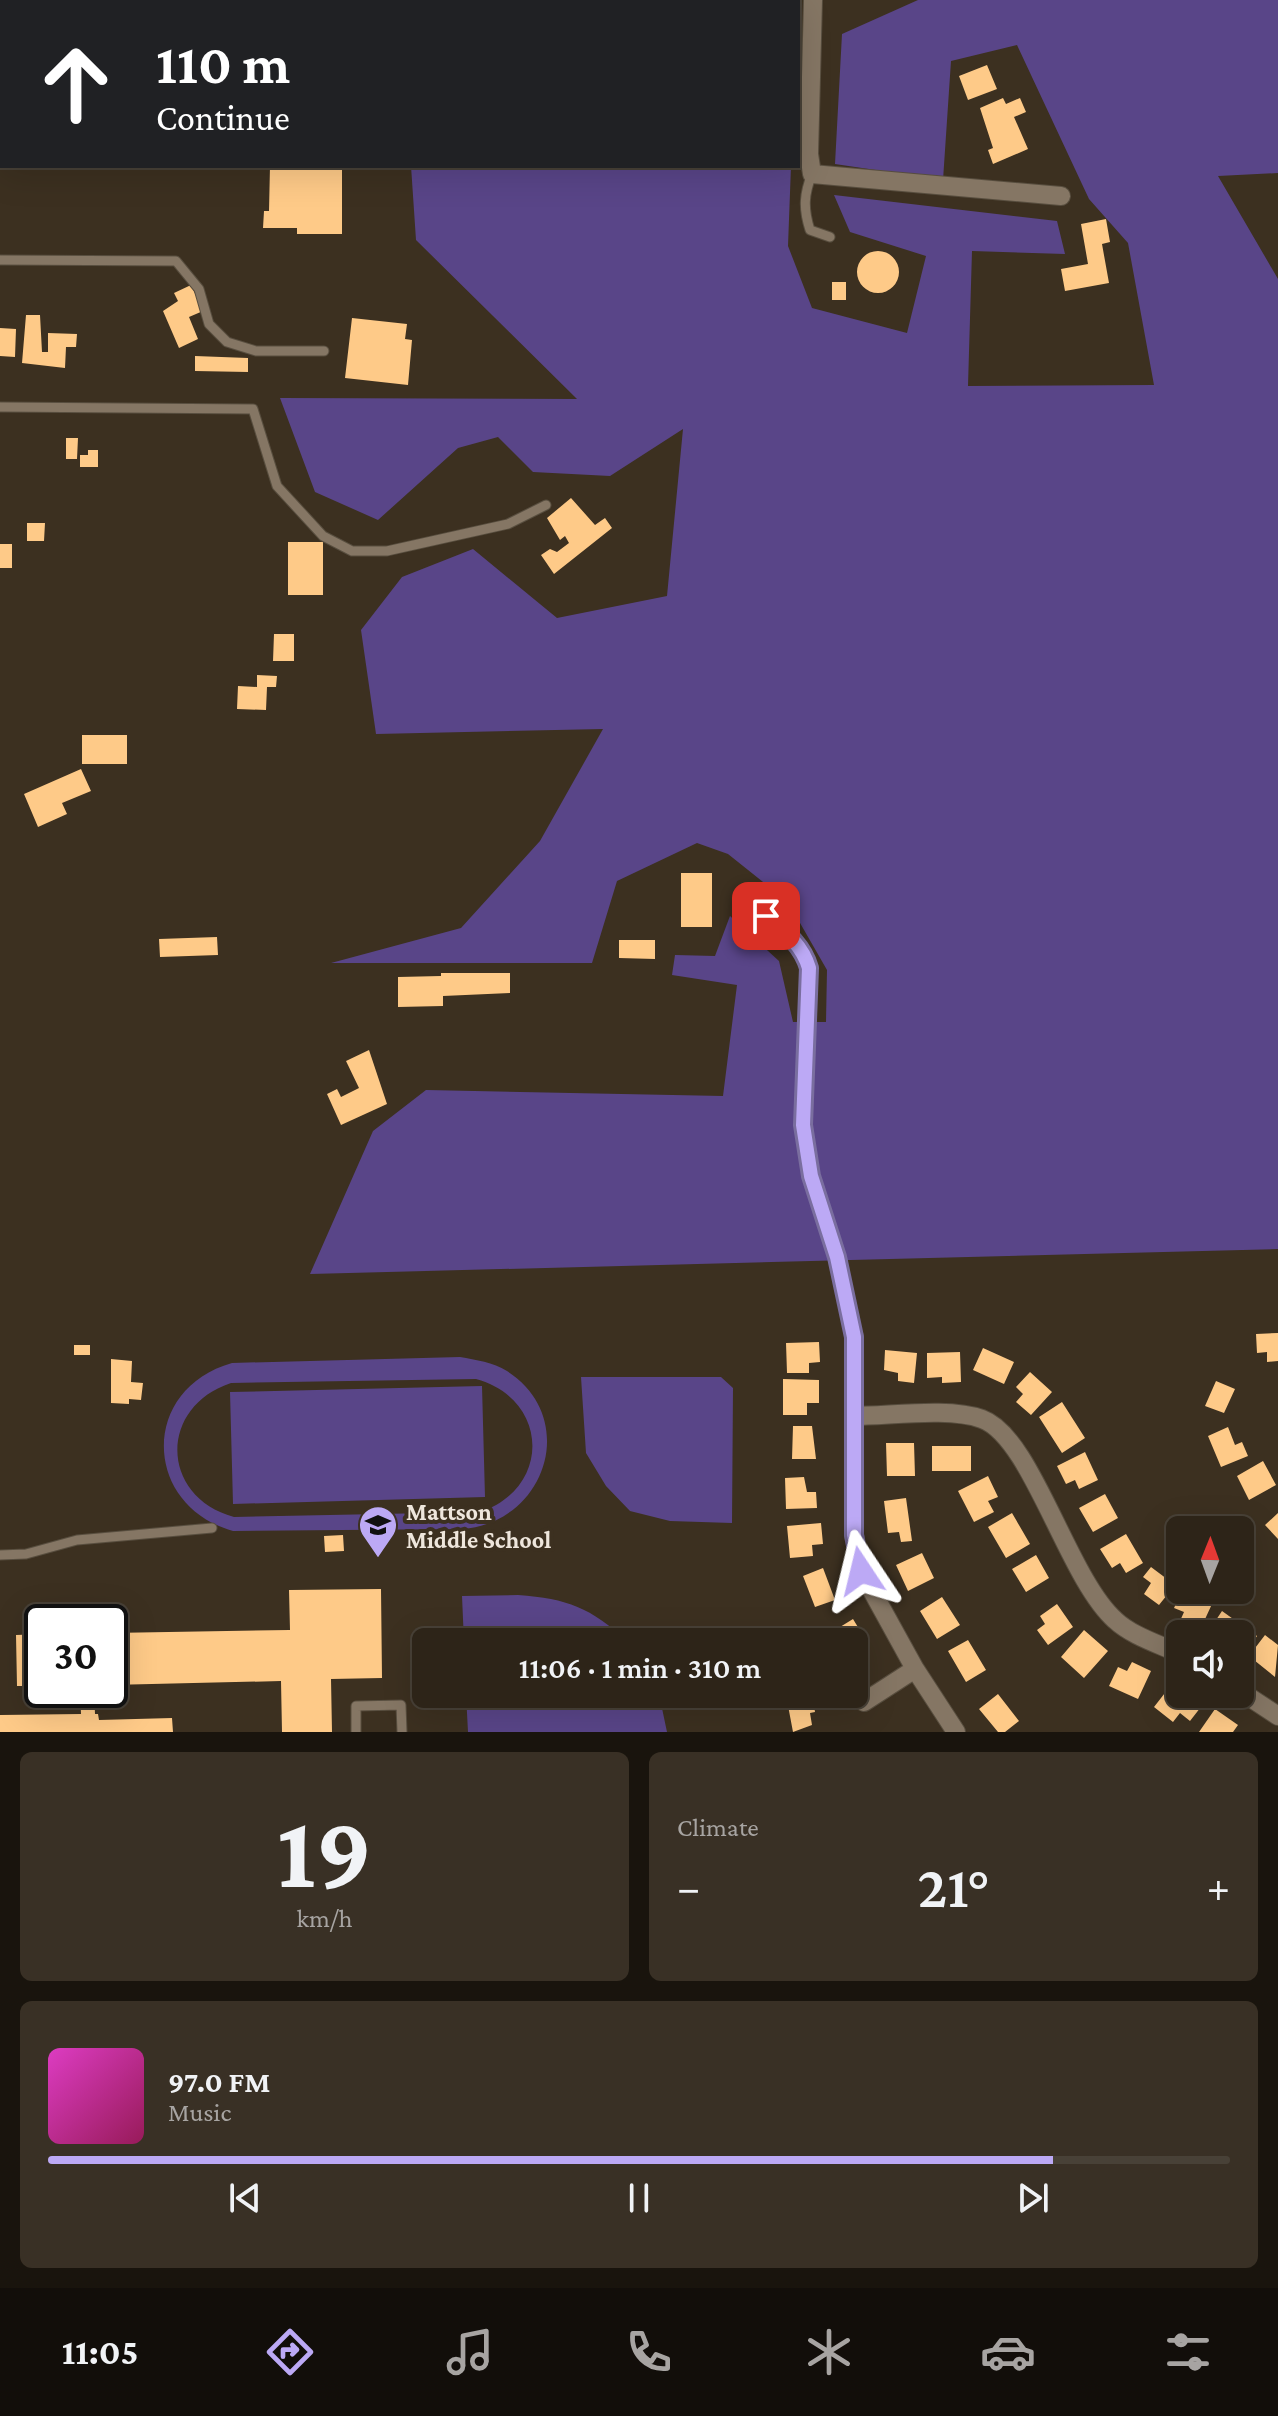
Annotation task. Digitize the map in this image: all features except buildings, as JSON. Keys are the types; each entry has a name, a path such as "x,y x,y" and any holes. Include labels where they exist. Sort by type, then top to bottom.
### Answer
{"street":[{"path":"813,0 809,154 812,174 1061,196"},
{"path":"854,1337 857,1556 861,1571 915,1669 956,1732"},
{"path":"854,1416 968,1414 992,1423 1018,1453 1087,1589 1116,1622 1166,1647"},
{"path":"868,1699 915,1669"},
{"path":"1254,1700 1278,1716"},
{"path":"1274,1732 1278,1727"}],"lane":[{"path":"812,174 804,201 810,230 830,237"},
{"path":"0,260 176,261 199,289 209,324 227,342 256,351 324,351"},
{"path":"0,407 253,409 277,486 295,510 323,536 352,551 387,551 508,524 546,505"},
{"path":"742,897 789,935 805,954 809,968 803,1099 805,1138 854,1337"},
{"path":"0,1555 26,1554 77,1540 212,1528"},
{"path":"356,1732 356,1706 401,1705 402,1732"}],"shaded area":[{"path":"918,0 1278,0 1278,173 1218,176 1278,279 1278,1249 310,1274 373,1131 426,1090 723,1096 737,985 672,975 675,955 715,956 730,916 779,961 793,1022 826,1022 827,970 788,902 728,854 697,843 617,881 592,963 331,963 461,928 540,841 603,729 376,734 361,630 402,577 473,549 557,618 667,596 683,429 610,476 533,472 498,437 458,448 378,520 315,492 280,398 577,399 416,240 411,168 791,168 788,246 812,308 907,333 926,256 850,232 834,195 1057,221 1065,254 972,251 968,386 1154,385 1128,243 1089,199 1017,45 951,61 943,180 835,164 842,34"},
{"path":"460,1357 490,1363 507,1371 529,1391 543,1415 547,1440 544,1465 533,1488 515,1508 492,1522 463,1529 233,1531 203,1517 182,1497 168,1473 164,1447 168,1421 181,1397 202,1377 232,1363","holes":["476,1379 500,1389 518,1405 528,1424 532,1444 530,1465 520,1484 503,1500 480,1512 234,1517 210,1506 192,1491 181,1472 177,1452 180,1431 190,1411 207,1395 231,1383"]},
{"path":"581,1377 721,1377 733,1388 732,1523 670,1521 630,1511 606,1486 586,1453"},
{"path":"482,1386 485,1497 233,1504 230,1392"},
{"path":"518,1595 551,1599 578,1607 611,1628 463,1628 462,1596"},
{"path":"467,1708 662,1708 667,1732 468,1732"}],"place":[{"name":"Mattson Middle School","path":"378,1559"}],"route":[{"path":"766,916 789,935 805,954 809,968 803,1125 811,1176 837,1257 854,1337 854,1535 861,1571"}]}
